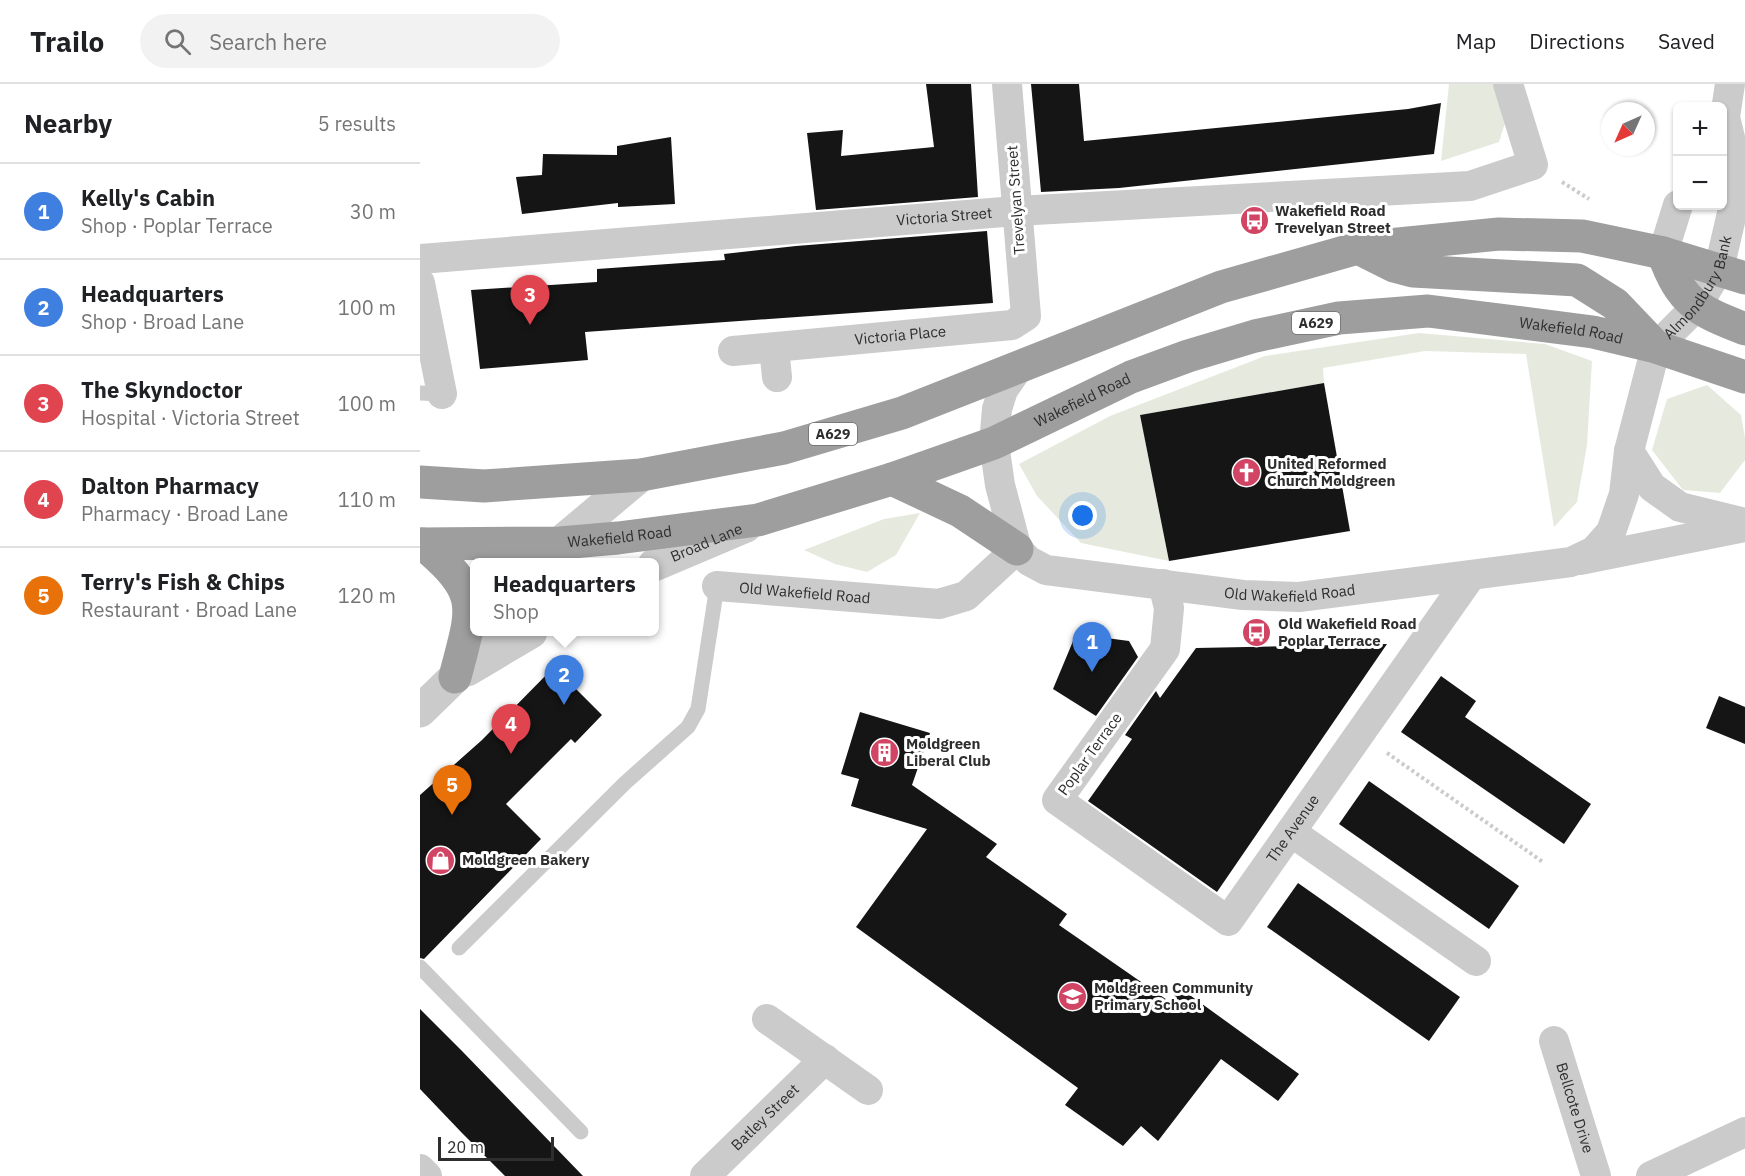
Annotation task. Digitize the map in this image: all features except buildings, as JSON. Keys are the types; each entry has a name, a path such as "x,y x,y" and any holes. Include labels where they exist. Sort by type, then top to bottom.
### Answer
{"highway":[{"name":"A629","path":"420,482 484,486 641,475 784,448 902,412 1221,287 1358,248 1498,234 1582,236 1663,253 1732,273"},
{"path":"1358,248 1394,266 1413,271 1576,280 1615,304 1656,347"},
{"path":"1663,253 1673,282 1696,307 1745,329"},
{"name":"Wakefield Road","path":"421,544 552,553 618,538 758,520 892,479 994,443 1131,377 1188,356 1255,336 1339,318 1428,311 1593,332 1656,347 1745,377"},
{"path":"892,479 960,512 1017,549"},
{"path":"421,544 448,565 465,590 470,611"},
{"path":"455,677 470,619"}],"street":[{"name":"Trevelyan Street","path":"1007,84 1026,316"},
{"name":"Victoria Street","path":"420,259 1016,211 1470,186 1533,165 1508,84"},
{"name":"Almondbury Bank","path":"1656,347 1732,273 1740,179 1731,119 1730,84"},
{"path":"1663,253 1676,210"},
{"path":"420,284 431,394"},
{"name":"Victoria Place","path":"733,351 1012,325 1026,316"},
{"name":"Old Wakefield Road","path":"1571,562 1594,550 1611,532 1624,494 1629,451 1656,347"},
{"path":"774,348 777,377"},
{"path":"1017,549 1000,485 994,443 996,409 1003,390 1018,368"},
{"name":"Old Wakefield Road","path":"1629,451 1652,487 1680,507 1745,525"},
{"path":"552,553 641,475"},
{"name":"Broad Lane","path":"659,563 758,520"},
{"name":"Old Wakefield Road","path":"717,586 939,604 966,596 1017,549 1029,561 1046,570 1243,595 1299,597 1470,577 1571,562 1745,525"},
{"name":"The Avenue","path":"1228,921 1470,577"},
{"name":"Poplar Terrace","path":"1163,584 1168,608 1165,649 1057,800 1228,921"},
{"path":"420,711 455,677 486,636"},
{"path":"455,677 524,636"},
{"path":"1291,832 1476,961"},
{"path":"767,1019 868,1090"},
{"name":"Bellcote Drive","path":"1554,1041 1596,1176"},
{"name":"Batley Street","path":"716,1172 825,1059"},
{"path":"1651,1176 1745,1132"},
{"path":"420,1169 427,1176"}],"lane":[{"path":"459,948 625,783 688,727 698,709 717,586"},
{"path":"420,967 581,1132"}],"path":[{"path":"1360,734 1543,862"}],"shaded area":[{"path":"1449,84 1493,84 1505,123 1499,142 1441,161"},
{"path":"1419,333 1545,344 1592,361 1587,445 1577,502 1554,527 1526,354 1425,351 1323,368 1324,383 1140,415 1169,561 1081,543 1037,496 1019,464 1110,416 1265,356"},
{"path":"1707,385 1741,415 1745,438 1745,460 1720,493 1683,490 1652,450 1667,399"},
{"path":"920,513 896,555 867,572 835,564 804,550 884,519"}],"place":[{"name":"Wakefield Road Trevelyan Street","path":"1254,220"},
{"name":"The Skyndoctor","path":"530,325"},
{"name":"United Reformed Church Moldgreen","path":"1246,473"},
{"name":"Old Wakefield Road Poplar Terrace","path":"1257,633"},
{"name":"Kelly's Cabin","path":"1092,672"},
{"name":"Headquarters","path":"564,705"},
{"name":"Moldgreen Liberal Club","path":"885,753"},
{"name":"Dalton Pharmacy","path":"511,754"},
{"name":"Terry's Fish & Chips","path":"452,815"},
{"name":"Moldgreen Bakery","path":"441,860"},
{"name":"Moldgreen Community Primary School","path":"1073,997"}]}
